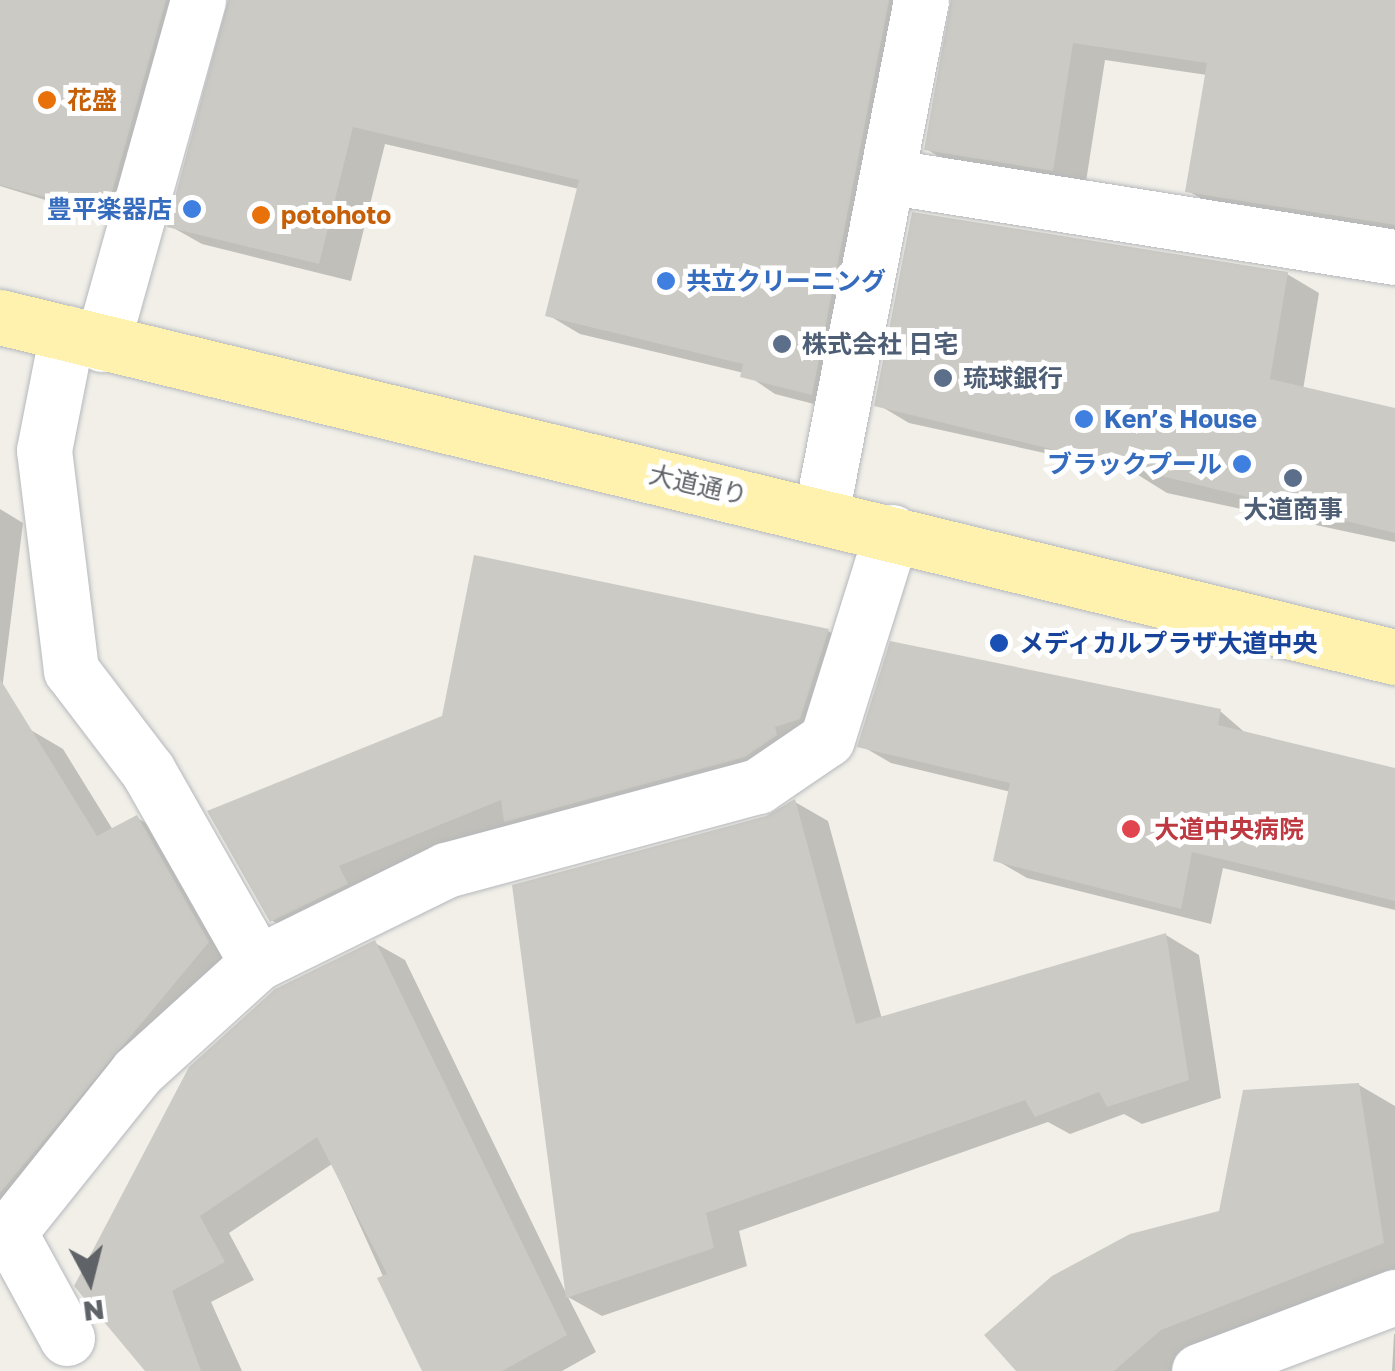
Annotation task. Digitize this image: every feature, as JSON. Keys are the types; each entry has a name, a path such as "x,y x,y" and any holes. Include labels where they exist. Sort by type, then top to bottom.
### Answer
{"main road":[{"name":"大道通り","path":"0,317 821,514 1395,657"}],"street":[{"path":"198,0 44,450 71,670 148,771 257,963"},
{"path":"821,514 892,177 921,0"},
{"path":"892,177 1395,257"},
{"path":"67,1338 9,1232 137,1072 257,963 446,870 772,777 827,739 892,532"},
{"path":"1199,1371 1395,1297"}],"building":[{"path":"0,0 166,0 106,213 0,185"},
{"path":"228,0 889,0 812,395 740,377 743,364 545,316 579,180 353,127 319,264 167,227"},
{"path":"951,0 1395,0 1395,225 1185,192 1207,63 1073,43 1053,171 924,150"},
{"path":"912,212 1288,272 1270,379 1395,408 1395,533 874,406"},
{"path":"474,555 829,629 800,719 775,727 777,735 745,757 504,822 501,800 339,866 348,884 270,922 207,811 442,716"},
{"path":"890,641 1221,709 1218,725 1395,768 1395,901 1192,852 1181,909 993,861 1010,783 857,747"},
{"path":"0,679 97,836 137,815 209,942 0,1193"},
{"path":"795,799 856,1024 1166,933 1189,1080 1107,1107 1099,1092 1035,1117 1025,1100 706,1213 714,1248 566,1298 512,885 766,816"},
{"path":"375,940 567,1335 502,1371 422,1371 377,1278 387,1274 317,1137 200,1216 225,1262 172,1291 201,1371 145,1371 74,1286 189,1067 275,989"},
{"path":"1359,1083 1384,1243 1161,1330 1114,1371 1016,1371 984,1335 1052,1276 1130,1234 1219,1211 1243,1090"}],"place":[{"name":"花盛","path":"47,100"},
{"name":"豊平楽器店","path":"192,209"},
{"name":"potohoto","path":"261,215"},
{"name":"共立クリーニング","path":"666,281"},
{"name":"株式会社 日宅","path":"782,344"},
{"name":"琉球銀行","path":"943,378"},
{"name":"Ken’s House","path":"1084,419"},
{"name":"ブラックプール","path":"1242,464"},
{"name":"大道商事","path":"1293,478"},
{"name":"メディカルプラザ大道中央","path":"999,643"},
{"name":"大道中央病院","path":"1131,829"}]}
